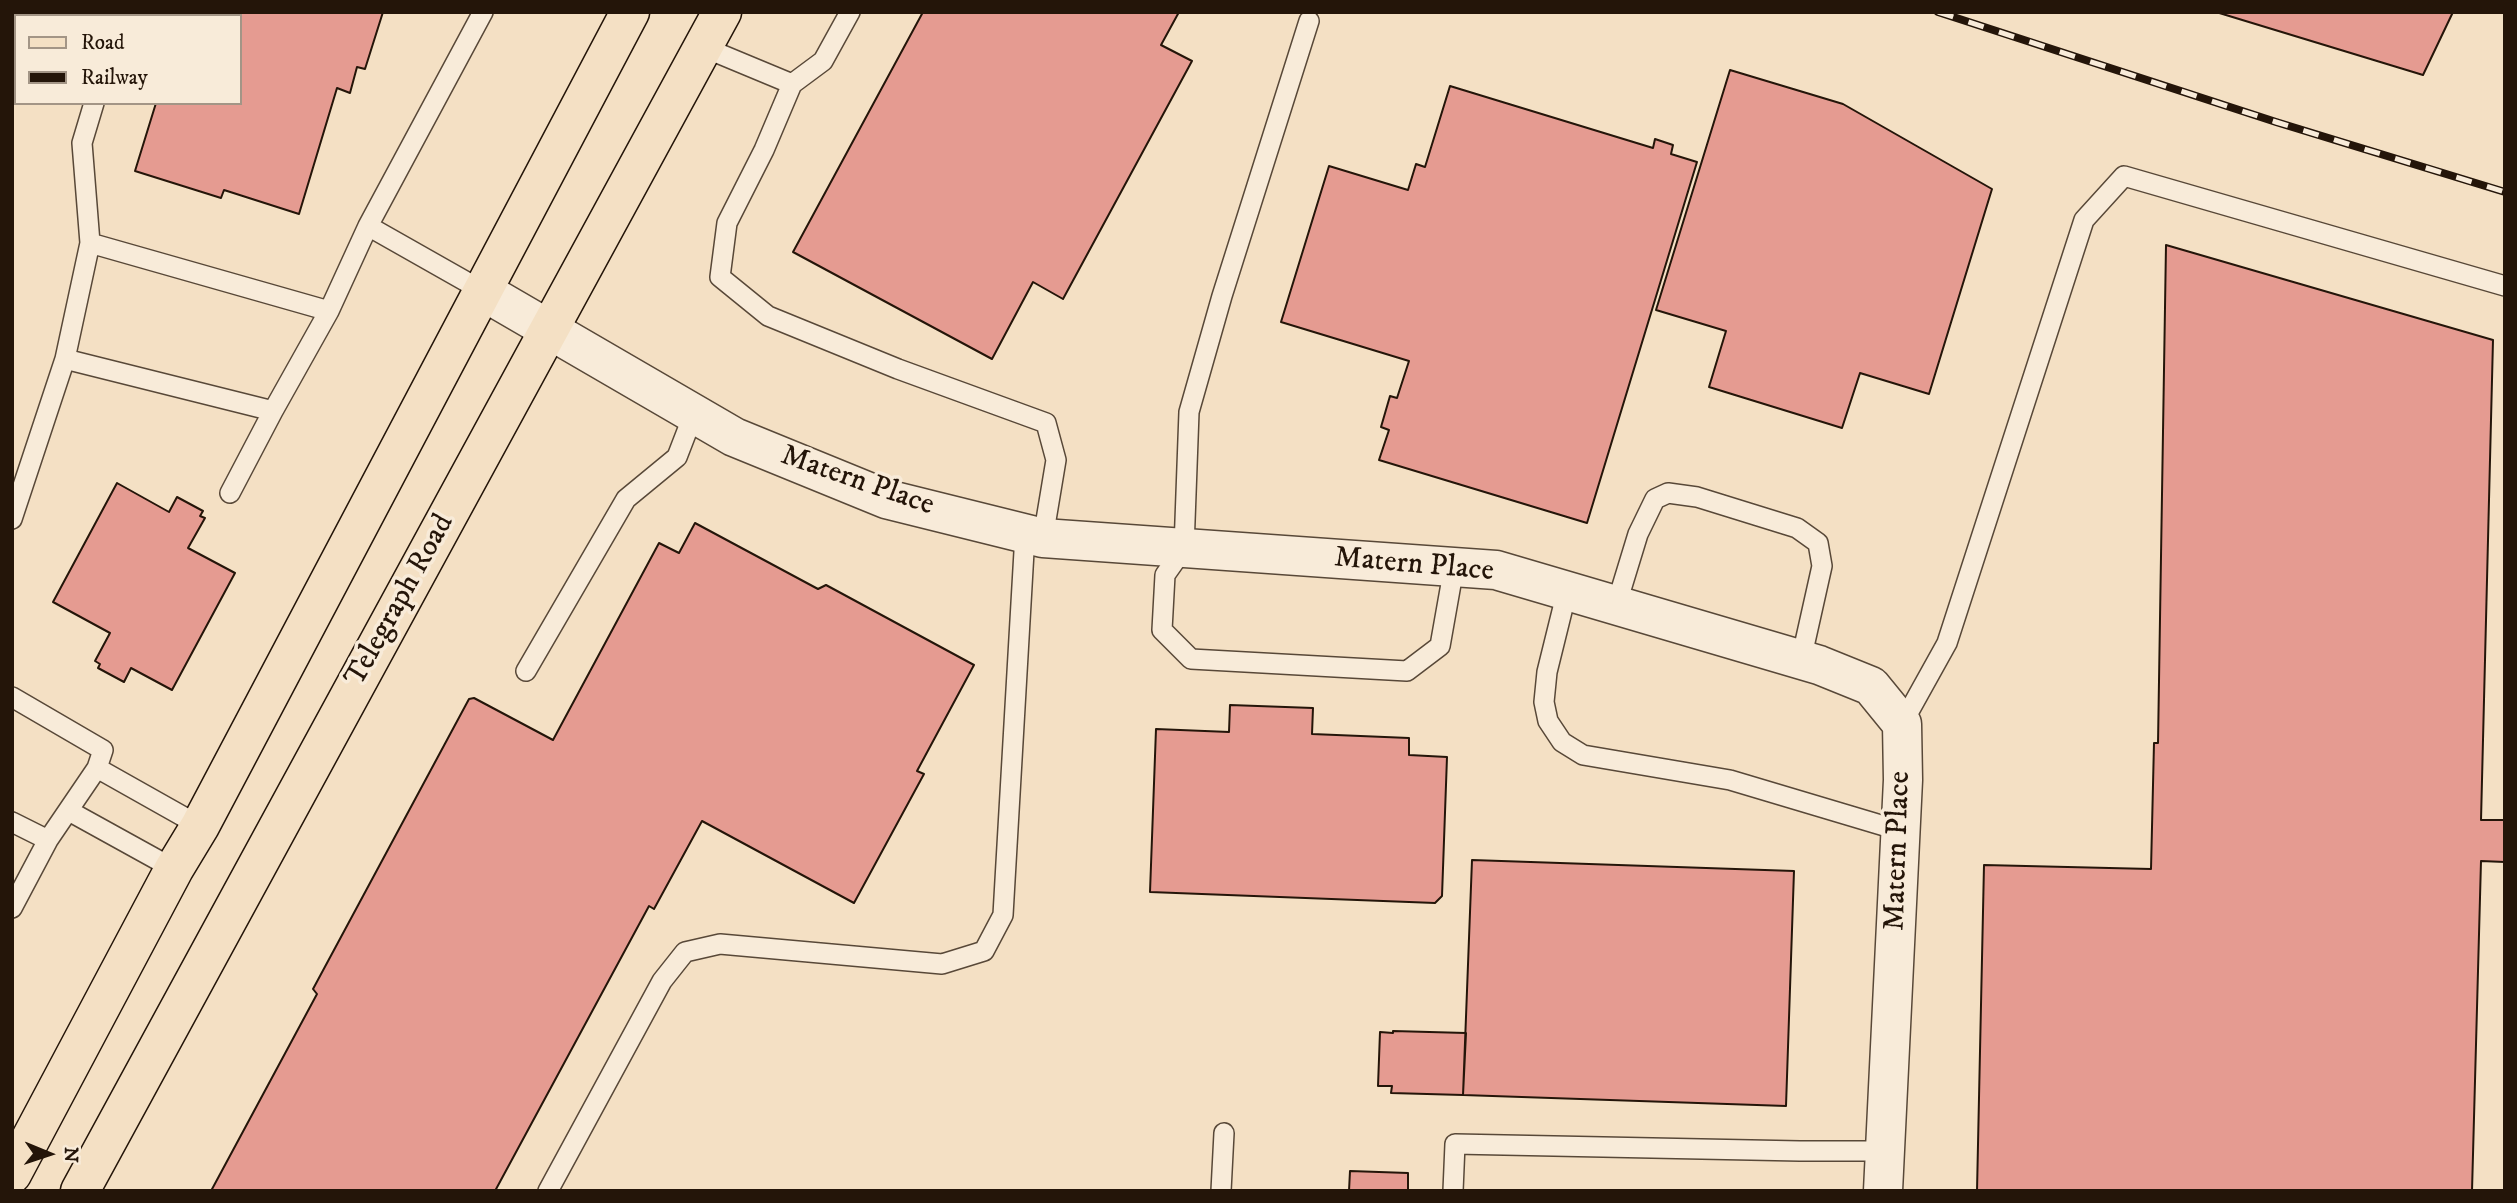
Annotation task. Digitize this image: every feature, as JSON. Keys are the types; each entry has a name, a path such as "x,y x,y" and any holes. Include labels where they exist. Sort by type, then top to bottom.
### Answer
{"main road":[{"path":"12,1174 174,869 200,826 630,12"},
{"name":"Telegraph Road","path":"80,1191 722,12"}],"street":[{"name":"Matern Place","path":"481,290 734,437 886,499 1034,536 1496,570 1801,660 1871,686 1902,724 1903,780 1884,1191"}],"lane":[{"path":"230,493 329,311 368,226 483,12"},
{"path":"548,1191 662,981 685,952 720,944 942,964 984,951 1003,915 1034,536 1056,460 1046,423 898,369 768,316 720,277 727,223 764,150 792,84 823,61 850,12"},
{"path":"1309,21 1222,296 1189,412 1184,548 1165,575 1162,630 1191,659 1407,671 1440,646 1454,567"},
{"path":"703,47 792,84"},
{"path":"12,519 65,359 90,243 82,143 93,105"},
{"path":"1902,724 1947,643 2084,219 2124,176 2505,286"},
{"path":"368,226 481,290"},
{"path":"90,243 329,311"},
{"path":"65,359 273,411"},
{"path":"526,671 626,499 677,457 694,413"},
{"path":"1616,606 1638,534 1655,499 1668,493 1697,497 1797,528 1818,543 1822,566 1801,660"},
{"path":"1567,591 1547,672 1544,702 1548,721 1562,742 1583,755 1730,780 1901,831"},
{"path":"12,697 103,750 97,768 48,840 12,908"},
{"path":"97,768 200,826"},
{"path":"69,811 174,869"},
{"path":"12,822 48,840"},
{"path":"1222,1191 1224,1133"},
{"path":"1454,1191 1455,1144 1800,1151 1885,1150"}],"building":[{"path":"383,12 365,69 357,67 350,93 337,88 299,214 224,190 221,198 135,171 155,105 242,105 242,14 184,14"},
{"path":"923,12 1179,12 1161,45 1192,61 1063,299 1033,282 992,359 793,252"},
{"path":"2216,12 2453,12 2423,75"},
{"path":"1730,70 1843,104 1992,189 1929,394 1860,373 1842,428 1709,387 1726,331 1656,310"},
{"path":"1450,86 1653,148 1655,139 1673,145 1671,154 1697,162 1587,523 1379,460 1389,430 1381,427 1390,396 1397,398 1409,361 1281,322 1329,166 1408,190 1416,164 1425,167"},
{"path":"2166,245 2493,340 2481,820 2505,820 2505,862 2481,861 2472,1191 1977,1191 1984,865 2151,869 2154,743 2158,743"},
{"path":"117,483 169,512 177,497 203,511 200,516 205,518 188,548 235,573 172,690 131,668 124,682 98,668 100,664 95,661 110,633 53,602"},
{"path":"695,523 818,589 826,585 974,665 917,771 924,774 854,903 702,821 654,909 649,906 495,1191 211,1191 317,994 313,989 469,699 474,698 553,740 659,543 679,553"},
{"path":"1230,705 1313,708 1312,734 1409,738 1409,755 1447,757 1442,896 1435,903 1150,892 1156,729 1229,732"},
{"path":"1472,860 1794,871 1786,1106 1463,1095"},
{"path":"1380,1032 1466,1033 1463,1095 1391,1093 1392,1086 1378,1086"},
{"path":"1350,1171 1408,1173 1408,1191 1349,1191"}],"railway":[{"path":"1938,12 2276,122 2505,192"}]}
